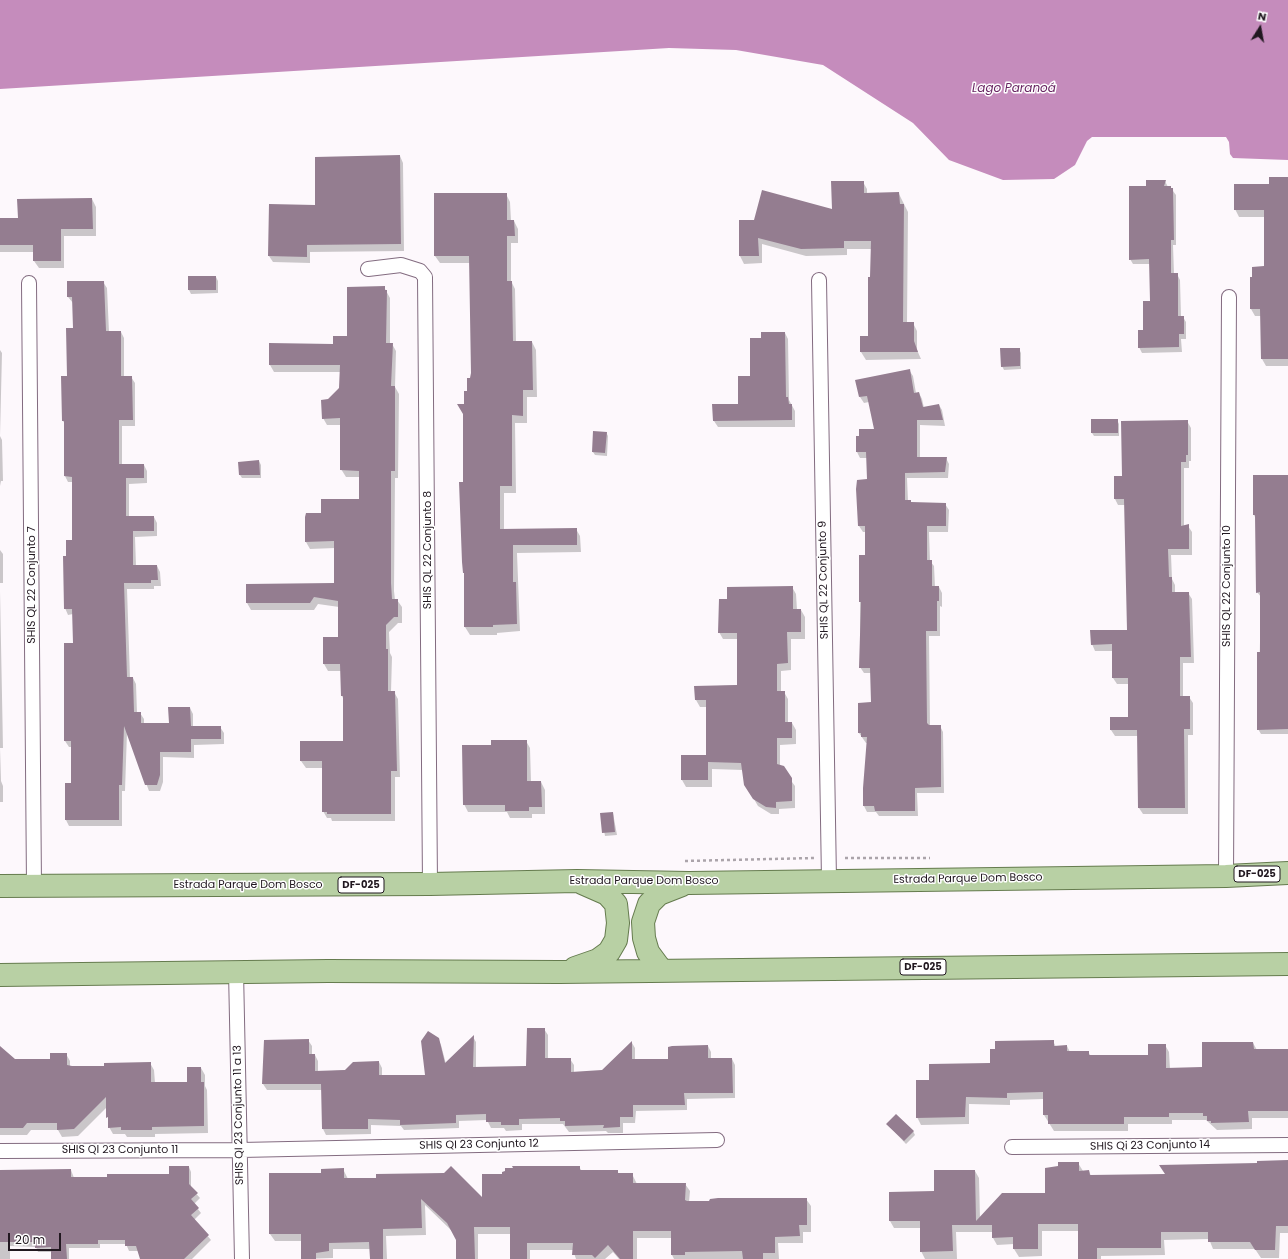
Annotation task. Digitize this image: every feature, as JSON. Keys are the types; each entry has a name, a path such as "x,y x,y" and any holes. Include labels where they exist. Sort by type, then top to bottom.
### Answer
{"main road":[{"name":"Estrada Parque Dom Bosco","path":"0,886 430,884 577,881 689,882 1226,876 1288,873"},
{"path":"559,972 598,960 609,952 616,940 618,923 616,904 607,894 577,881"},
{"path":"662,971 648,952 644,938 643,922 649,904 659,894 689,882"},
{"name":"DF-025","path":"0,975 236,972 559,972 1288,964"}],"street":[{"name":"SHIS QL 22 Conjunto 8","path":"368,269 401,265 420,271 425,277 430,884"},
{"name":"SHIS QL 22 Conjunto 9","path":"818,280 828,880"},
{"name":"SHIS QL 22 Conjunto 7","path":"29,283 34,886"},
{"name":"SHIS QL 22 Conjunto 10","path":"1226,876 1229,297"},
{"name":"SHIS QI 23 Conjunto 11 a 13","path":"236,972 242,1259"},
{"name":"SHIS QI 23 Conjunto 12","path":"240,1150 717,1140"},
{"name":"SHIS Qi 23 Conjunto 14","path":"1012,1147 1288,1145"},
{"name":"SHIS QI 23 Conjunto 11","path":"0,1151 240,1150"}],"water":[{"name":"Lago Paranoá","path":"0,0 1288,0 1288,160 1233,158 1230,154 1229,142 1226,137 1092,137 1087,141 1075,165 1054,179 1003,180 949,160 913,123 823,65 736,50 669,48 0,89"}],"building":[{"path":"400,155 401,244 307,245 307,257 268,256 269,204 315,205 315,157"},
{"path":"1269,177 1288,177 1288,359 1261,359 1260,309 1250,309 1250,277 1252,277 1252,267 1264,266 1264,210 1234,210 1234,184 1269,184"},
{"path":"1146,180 1166,180 1164,186 1171,186 1171,188 1173,188 1174,240 1171,240 1171,273 1178,273 1178,316 1184,316 1184,334 1179,334 1179,347 1138,348 1138,330 1143,330 1143,301 1150,301 1149,259 1129,260 1129,186 1146,186"},
{"path":"831,181 864,181 864,193 899,192 900,204 904,204 903,322 914,322 914,341 918,352 860,352 860,336 868,336 868,277 870,277 871,241 844,241 844,248 801,249 758,238 759,256 739,256 739,220 754,220 762,190 832,209"},
{"path":"434,193 507,193 507,220 514,220 515,236 507,236 507,281 512,281 513,341 532,341 533,390 523,390 523,416 512,415 512,486 500,486 500,529 577,528 577,545 513,545 513,582 516,582 517,624 493,625 493,627 464,627 464,573 462,562 459,482 463,482 463,414 457,404 464,404 464,391 467,391 467,378 470,378 471,373 469,256 434,256"},
{"path":"92,198 93,229 61,229 61,261 33,261 33,245 0,245 0,218 18,218 17,199"},
{"path":"188,276 216,276 216,290 188,290"},
{"path":"67,281 104,281 106,331 121,331 121,376 132,376 133,420 119,420 119,464 144,464 144,478 126,478 126,516 154,516 154,531 133,531 133,565 157,565 158,580 151,580 151,583 124,583 127,677 133,677 134,712 141,712 141,723 169,723 168,707 190,707 191,726 221,726 221,739 191,739 191,752 160,752 160,775 157,785 145,785 124,726 122,785 119,785 119,820 65,820 65,783 71,783 71,741 64,741 64,643 73,643 72,609 64,609 63,556 66,556 66,540 72,540 72,477 64,476 64,421 62,421 61,376 67,376 66,328 73,328 72,297 67,297"},
{"path":"385,286 385,290 387,290 386,343 393,343 391,386 395,386 395,471 391,471 391,583 392,599 398,599 398,617 394,617 386,625 386,649 388,649 388,691 395,691 397,771 391,771 391,814 327,814 327,812 322,812 322,761 300,761 300,741 343,741 343,696 341,696 340,664 323,664 323,637 338,637 338,601 314,597 310,603 246,603 246,584 334,583 334,541 305,542 305,517 306,513 321,513 321,499 359,499 359,471 340,470 340,418 322,419 321,400 328,399 339,388 340,365 269,365 269,343 333,344 333,336 347,336 347,287"},
{"path":"761,332 785,332 786,397 788,397 789,404 792,404 792,420 713,421 712,404 738,404 738,376 750,376 750,338 761,338"},
{"path":"1000,348 1020,348 1020,366 1001,367"},
{"path":"910,369 914,393 919,392 923,407 939,404 943,420 917,420 917,457 947,457 945,472 905,473 905,500 911,500 911,502 946,503 946,526 927,526 927,560 932,560 932,586 939,586 939,601 937,601 937,631 926,631 927,723 929,725 941,725 941,787 915,788 915,811 875,811 874,806 863,806 867,737 861,737 861,733 858,733 858,703 871,702 870,668 859,668 861,602 859,602 859,555 865,555 865,526 858,526 856,489 857,480 867,479 866,452 856,452 856,436 859,436 859,429 874,429 867,396 859,397 855,380"},
{"path":"1091,419 1118,419 1118,433 1091,433"},
{"path":"1188,420 1188,455 1186,455 1186,462 1181,462 1181,526 1189,524 1189,549 1168,549 1169,577 1172,577 1172,592 1189,592 1191,657 1180,657 1180,696 1190,696 1190,729 1184,729 1185,808 1138,808 1137,730 1110,730 1110,717 1128,717 1128,678 1112,678 1112,644 1091,645 1090,630 1127,630 1124,499 1114,499 1114,476 1122,476 1121,421"},
{"path":"593,431 607,432 605,453 592,452"},
{"path":"259,460 260,475 239,475 238,462"},
{"path":"1253,475 1288,475 1288,729 1257,730 1257,652 1260,652 1260,592 1256,593"},
{"path":"793,586 793,609 801,609 801,632 787,632 788,663 777,664 777,691 785,691 785,722 792,722 792,738 777,738 777,764 784,766 792,778 792,801 776,802 776,808 766,807 753,799 744,785 741,763 708,762 708,780 681,780 681,755 706,755 706,700 695,700 694,686 737,685 737,633 718,633 719,599 727,599 727,587"},
{"path":"491,740 527,740 527,781 541,781 542,807 529,807 529,811 505,811 505,805 463,805 462,745 491,745"},
{"path":"613,812 615,832 602,833 600,813"},
{"path":"527,1028 545,1028 545,1058 571,1058 571,1072 602,1070 632,1041 632,1059 668,1059 668,1047 708,1045 708,1058 732,1058 733,1093 684,1093 685,1105 633,1105 633,1117 620,1117 620,1127 603,1128 604,1125 565,1126 565,1121 560,1121 560,1118 519,1119 519,1125 501,1125 501,1122 486,1122 486,1114 456,1115 456,1123 400,1125 400,1120 368,1119 368,1129 322,1129 321,1084 262,1084 264,1040 309,1039 309,1054 315,1054 315,1071 345,1070 353,1062 379,1061 379,1075 425,1075 421,1041 428,1031 439,1038 445,1063 474,1035 473,1067 526,1066"},
{"path":"1054,1040 1054,1046 1067,1045 1067,1051 1089,1051 1089,1055 1148,1055 1148,1044 1166,1044 1166,1068 1202,1067 1202,1042 1253,1042 1254,1049 1288,1049 1288,1111 1248,1111 1249,1122 1211,1123 1211,1121 1207,1121 1207,1116 1203,1116 1203,1113 1169,1113 1169,1117 1124,1117 1124,1124 1048,1124 1048,1115 1043,1115 1043,1092 1007,1093 1007,1098 966,1097 965,1117 916,1118 916,1080 929,1080 929,1064 990,1063 990,1049 995,1049 995,1041"},
{"path":"0,1046 15,1059 50,1059 50,1053 67,1053 67,1065 72,1066 104,1066 104,1063 151,1062 151,1082 187,1082 187,1067 201,1067 201,1082 204,1082 204,1126 152,1127 152,1130 121,1130 121,1127 108,1128 108,1117 106,1118 106,1097 74,1129 57,1130 57,1123 27,1123 23,1128 0,1128"},
{"path":"896,1114 914,1131 904,1141 886,1124"},
{"path":"1288,1160 1288,1226 1276,1226 1275,1250 1255,1250 1250,1242 1208,1242 1208,1232 1161,1232 1161,1248 1097,1248 1097,1259 1078,1259 1078,1224 1038,1224 1038,1249 1013,1249 1013,1237 992,1238 992,1225 952,1225 953,1251 920,1252 920,1221 889,1221 889,1192 934,1191 934,1170 975,1170 976,1221 1002,1193 1045,1193 1045,1168 1058,1166 1058,1162 1079,1162 1079,1171 1089,1170 1090,1175 1165,1174 1159,1165 1257,1163 1257,1161"},
{"path":"169,1166 189,1166 189,1184 198,1193 191,1199 199,1208 191,1215 209,1235 184,1259 140,1259 136,1246 125,1246 125,1240 98,1240 98,1244 66,1244 67,1259 51,1259 51,1247 35,1248 35,1242 0,1242 0,1170 71,1169 71,1177 107,1177 107,1174 169,1174"},
{"path":"451,1166 482,1197 482,1174 502,1174 502,1172 505,1171 505,1168 513,1168 512,1166 580,1166 580,1170 618,1170 618,1173 633,1173 633,1183 686,1183 685,1200 687,1201 709,1201 710,1199 718,1198 807,1198 807,1225 799,1225 800,1236 775,1237 775,1253 763,1253 763,1259 743,1259 742,1251 685,1252 685,1255 671,1255 671,1231 633,1231 633,1259 620,1259 608,1245 595,1258 592,1255 572,1255 573,1243 527,1243 527,1259 510,1259 510,1227 474,1227 475,1259 456,1259 456,1240 447,1223 421,1199 422,1228 383,1229 383,1259 370,1259 369,1242 329,1243 329,1251 316,1253 316,1259 301,1259 301,1234 269,1234 269,1173 321,1173 321,1169 344,1168 344,1178 376,1178 376,1174 444,1173"}]}
